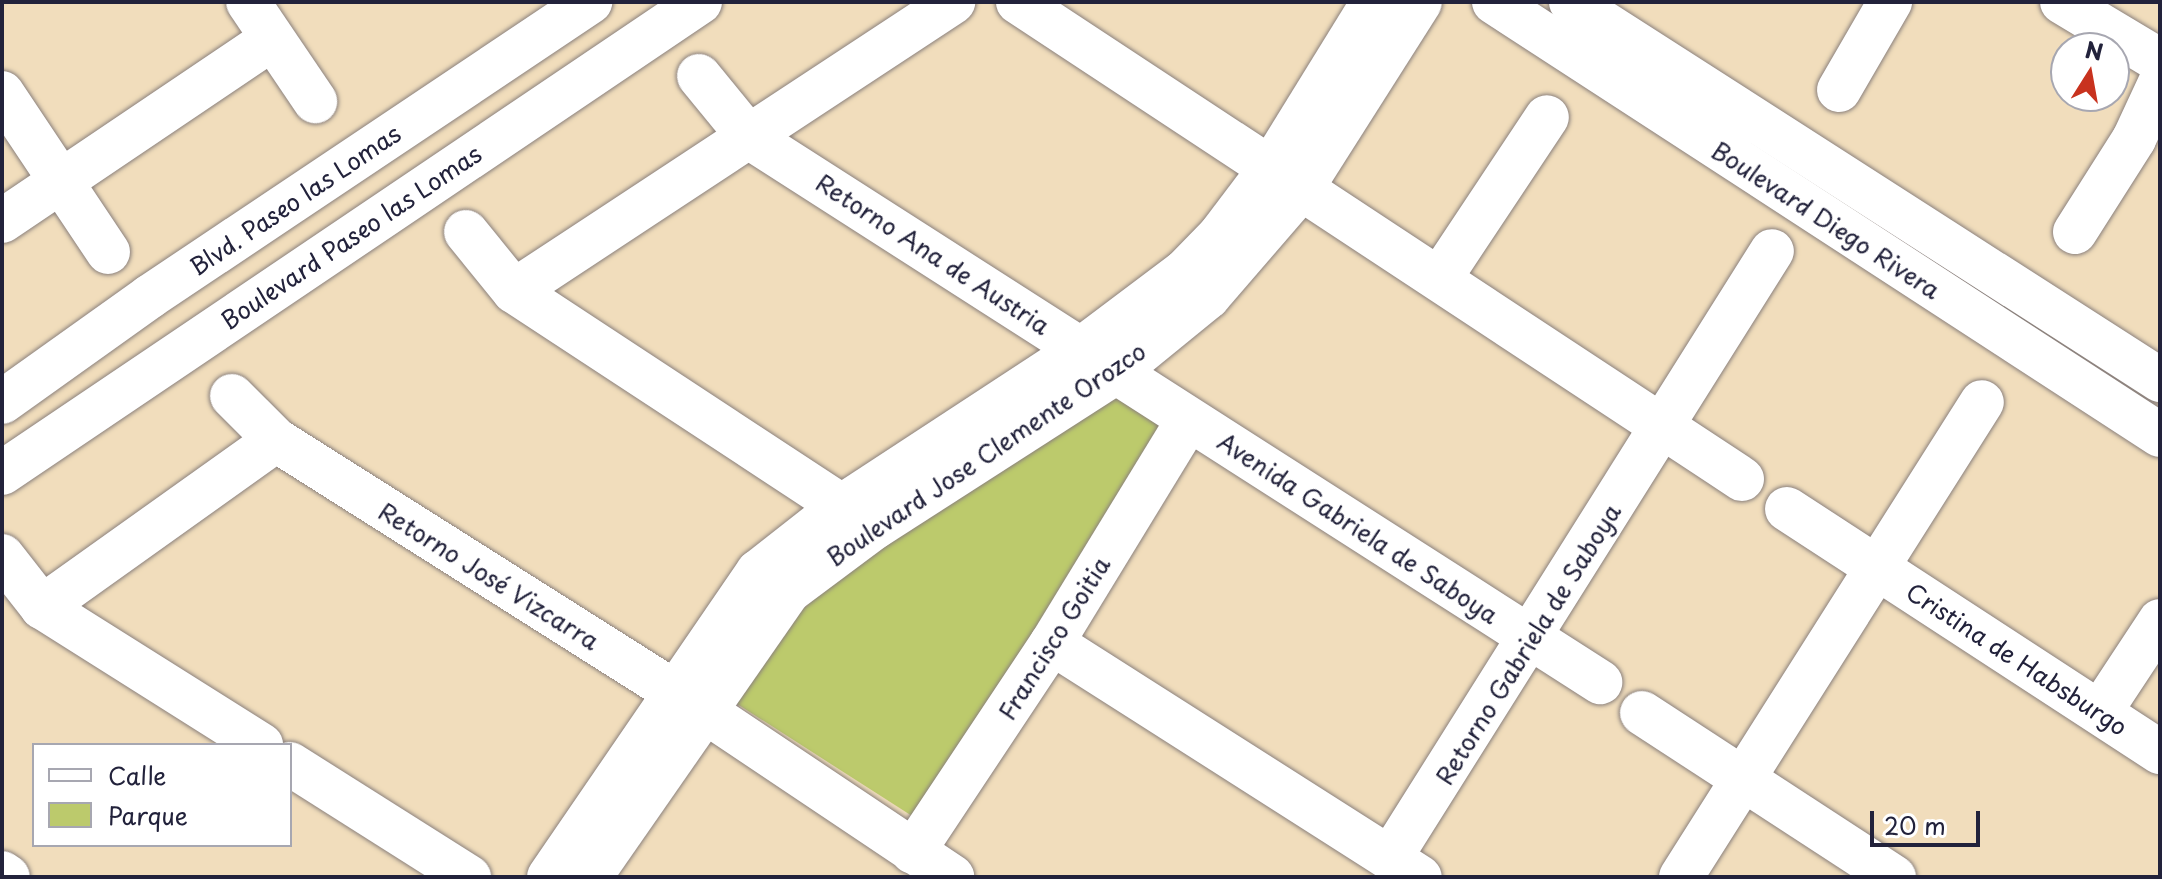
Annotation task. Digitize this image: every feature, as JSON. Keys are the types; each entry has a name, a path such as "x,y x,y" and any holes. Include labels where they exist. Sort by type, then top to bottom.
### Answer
{"street":[{"path":"248,2 315,101"},
{"name":"Blvd. Paseo las Lomas","path":"2,402 149,297 590,2"},
{"name":"Boulevard Paseo las Lomas","path":"2,473 700,2"},
{"path":"514,291 953,2"},
{"path":"1018,2 1742,479"},
{"name":"Boulevard Jose Clemente Orozco","path":"859,517 1184,272 1220,235 1286,178 1373,2"},
{"name":"Boulevard Jose Clemente Orozco","path":"590,877 758,572 1116,372 1208,297 1286,178 1420,2"},
{"name":"Boulevard Diego Rivera","path":"1494,2 2052,368 2160,435"},
{"path":"1839,90 1890,2"},
{"path":"2062,2 2160,61"},
{"path":"1560,47 1581,5"},
{"name":"Boulevard Diego Rivera","path":"1581,5 2160,380"},
{"path":"2,221 272,39"},
{"name":"Retorno Ana de Austria","path":"699,76 749,137 1116,372"},
{"path":"2075,232 2134,139 2160,83"},
{"path":"2,93 108,252"},
{"path":"1440,278 1547,117"},
{"path":"398,131 432,181"},
{"path":"466,232 514,291 859,517"},
{"name":"Retorno Gabriela de Saboya","path":"1052,643 1405,868 1531,639 1665,429 1772,251"},
{"path":"2052,368 2078,328"},
{"name":"Avenida Gabriela de Saboya","path":"1116,372 1600,682"},
{"name":"Retorno José Vizcarra","path":"232,396 276,440 687,701 952,877"},
{"path":"1681,877 1874,567 1982,402"},
{"name":"Francisco Goitia","path":"913,852 1052,643 1188,420"},
{"path":"42,607 276,440"},
{"name":"Cristina de Habsburgo","path":"1787,509 2160,752"},
{"path":"2,556 42,607 258,743"},
{"path":"2100,712 2160,621"},
{"name":"Boulevard Jose Clemente Orozco","path":"549,877 687,701"},
{"path":"1642,713 1894,877"},
{"path":"292,765 469,877"},
{"path":"2,873 8,877"}],"green space":[{"path":"1124,387 1173,418 923,823 731,700 794,617 868,552"}]}
